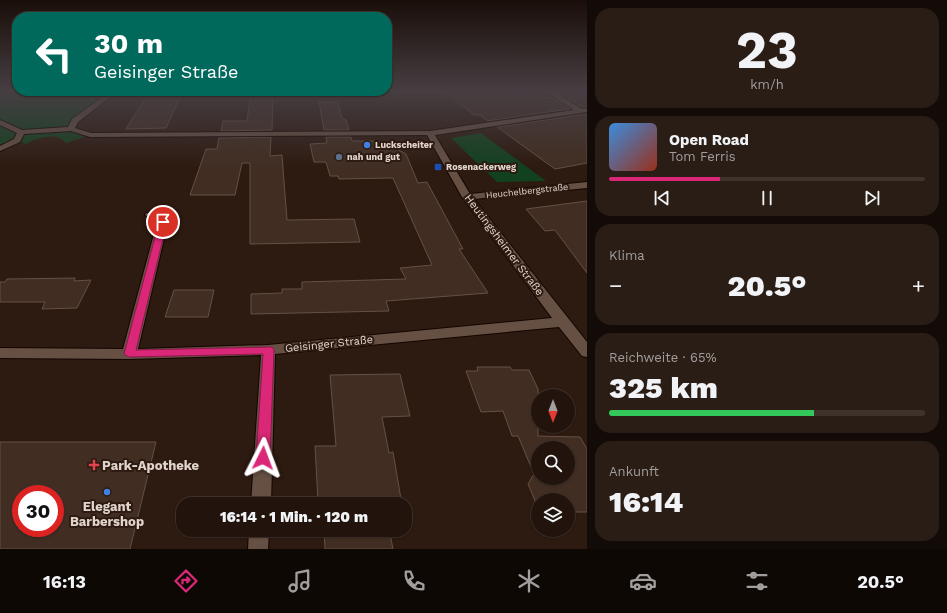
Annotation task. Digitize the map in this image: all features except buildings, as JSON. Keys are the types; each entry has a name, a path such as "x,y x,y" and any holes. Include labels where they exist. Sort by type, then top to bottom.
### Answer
{"street":[{"path":"71,129 75,121 81,117"},
{"path":"0,122 21,132 71,129 90,135 430,133 540,117"},
{"path":"0,149 17,140 21,132"},
{"name":"Heutingsheimer Straße","path":"430,133 467,197 562,322 587,352"},
{"name":"Heuchelbergstraße","path":"467,197 587,185"},
{"path":"129,354 163,222 150,215"},
{"name":"Geisinger Straße","path":"0,353 129,354 268,350 562,322"},
{"path":"261,497 268,350"},
{"path":"258,549 259,537"}],"green space":[{"path":"0,117 81,117 75,121 71,128 90,135 66,143 58,137 52,136 41,138 26,144 17,140 0,149"},
{"path":"481,133 546,181 497,182 451,138"}],"place":[{"name":"Luckscheiter","path":"367,145"},
{"name":"nah und gut","path":"339,157"},
{"name":"Rosenackerweg","path":"438,167"},
{"name":"Park-Apotheke","path":"94,465"},
{"name":"Elegant Barbershop","path":"107,492"}],"route":[{"path":"163,222 129,354 268,350 263,458"}]}
